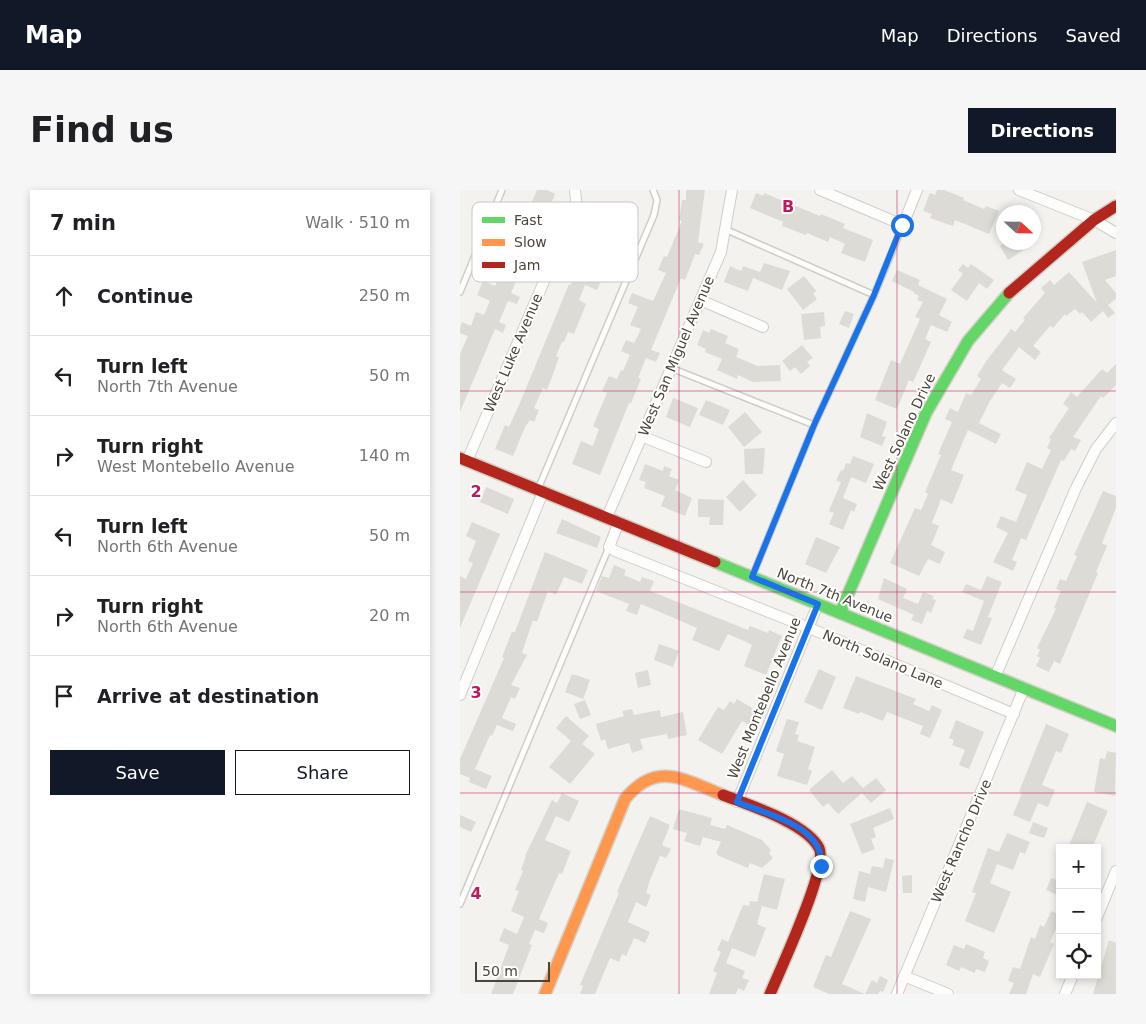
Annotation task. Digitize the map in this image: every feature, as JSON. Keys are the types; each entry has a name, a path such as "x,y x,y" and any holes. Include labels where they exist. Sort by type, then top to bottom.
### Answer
{"street":[{"name":"West San Miguel Avenue","path":"607,517 721,252 727,230 732,190"},
{"path":"820,190 902,225 917,190"},
{"path":"1019,190 1094,220 1116,233"},
{"name":"West Solano Drive","path":"840,613 926,412 968,341 1006,295 1094,220 1116,206"},
{"name":"West Luke Avenue","path":"464,459 544,282"},
{"path":"700,300 764,326"},
{"path":"995,677 1076,488 1096,449 1116,423"},
{"path":"641,436 706,462"},
{"name":"North 7th Avenue","path":"464,459 1116,726"},
{"path":"460,695 540,490"},
{"path":"609,547 619,522"},
{"name":"North Solano Lane","path":"609,547 1014,714"},
{"name":"West Montebello Avenue","path":"737,802 818,604"},
{"name":"West Rancho Drive","path":"897,994 1024,688"},
{"path":"545,994 625,799 643,779 654,776 668,776 737,802 801,829 812,837 822,857 818,877 770,994"},
{"path":"1101,907 1116,871"},
{"path":"904,976 948,994"},
{"path":"1065,994 1071,979"}],"lane":[{"path":"497,202 502,190"},
{"path":"638,254 654,215 657,200 653,190"},
{"path":"752,577 814,425 874,295 902,225"},
{"path":"727,230 874,295"},
{"path":"460,292 472,263"},
{"path":"540,490 626,282"},
{"path":"670,368 814,425"},
{"path":"460,904 609,547"}],"building":[{"path":"537,190 547,190 555,194 552,202 532,202"},
{"path":"686,190 705,190 698,242 704,244 699,255 695,254 685,280 681,278 651,350 660,353 656,362 646,358 638,378 641,379 631,403 629,403 600,475 572,464 581,441 593,446 599,429 593,426 607,393 602,391 609,376 617,379 621,370 623,371 630,355 621,351 626,340 634,343 641,329 630,325 638,307 628,303 632,293 653,301 666,273 658,270 664,256 667,257 682,221 679,220 682,200 686,200"},
{"path":"937,190 944,190 984,209 986,206 996,210 996,218 989,234 955,220 953,226 930,218 932,214 923,211 930,193 935,195"},
{"path":"756,193 763,196 764,193 820,216 821,214 845,224 843,228 873,240 865,262 841,253 845,244 830,237 828,242 807,233 806,235 782,226 783,222 750,208"},
{"path":"1002,250 1024,250 1008,260"},
{"path":"1116,250 1116,276 1105,280 1116,293 1116,299 1108,305 1115,313 1108,318 1103,311 1091,322 1082,312 1080,314 1075,309 1066,316 1065,314 1053,328 1050,326 1033,346 1041,352 1035,360 1019,347 1002,370 1016,379 1010,388 1002,383 979,423 1001,434 996,444 968,430 951,470 964,475 952,504 941,499 932,523 939,526 931,545 945,552 940,564 928,559 919,576 890,563 915,508 921,510 928,494 925,492 941,455 938,454 952,422 945,419 950,408 958,412 966,393 971,395 981,379 977,376 987,360 1011,329 1015,332 1025,320 1023,318 1045,293 1041,288 1050,280 1054,285 1069,272 1097,303 1082,262"},
{"path":"764,263 790,271 782,290 753,278 748,291 724,282 730,266 741,271 743,266 760,272"},
{"path":"963,264 968,268 971,264 994,280 987,289 979,283 967,301 951,290 963,274 958,270"},
{"path":"897,270 920,280 918,285 947,299 939,315 952,322 947,332 931,325 925,339 931,342 913,382 909,380 897,409 875,400 891,360 900,364 920,319 915,317 923,302 917,300 919,296 914,292 892,281"},
{"path":"804,276 816,291 813,294 817,299 803,310 787,289"},
{"path":"483,282 495,286 497,282 516,282 511,293 520,297 517,304 508,301 499,322 506,325 503,333 495,329 460,412 460,354 468,336 460,333 460,328 462,322 471,326 476,312 484,315 490,301 477,295"},
{"path":"572,282 601,282 597,290 585,285 579,300 586,304 574,334 568,332 564,342 562,342 556,356 559,357 547,390 543,388 534,408 539,410 534,422 530,420 525,427 513,456 495,449 505,425 509,427 569,284 571,285"},
{"path":"845,311 854,314 849,328 839,324"},
{"path":"824,312 825,326 820,327 821,338 804,340 801,314"},
{"path":"711,329 728,336 725,343 739,349 736,357 758,366 780,365 781,381 753,382 738,375 737,379 717,370 722,359 705,352 706,349 697,345 703,330 709,333"},
{"path":"802,345 813,358 807,362 810,366 801,374 795,367 790,371 782,361"},
{"path":"1116,364 1116,385 1103,398 1101,396 1073,437 1081,440 1075,451 1071,449 1064,461 1061,460 1026,540 1021,538 1012,560 1017,562 1013,571 993,562 1008,533 996,527 1001,516 1016,522 1027,495 1015,490 1027,462 1042,469 1051,450 1047,448 1051,439 1049,438 1069,408 1063,404 1071,392 1077,397 1102,369 1107,373"},
{"path":"673,398 698,408 690,427 666,417"},
{"path":"706,400 730,410 723,425 699,415"},
{"path":"745,412 762,432 744,447 728,427"},
{"path":"867,413 887,422 882,436 886,437 882,446 860,437"},
{"path":"765,448 763,474 745,474 744,449"},
{"path":"853,456 874,464 866,483 851,477 843,498 857,504 854,512 851,510 843,530 829,524 834,513 829,511 841,482 836,481 841,470 843,471 846,463 850,464"},
{"path":"645,464 663,471 664,466 672,469 669,476 679,480 675,490 692,498 685,516 661,506 665,496 644,488 646,482 639,480"},
{"path":"743,480 757,495 740,512 726,497"},
{"path":"486,487 514,499 508,514 480,502"},
{"path":"1103,491 1116,496 1116,508 1102,543 1107,546 1096,572 1098,573 1060,664 1054,661 1049,672 1036,666 1040,658 1037,656 1040,650 1037,648 1056,609 1054,608 1061,591 1056,589 1060,579 1066,581 1077,556 1074,555"},
{"path":"698,499 724,500 723,525 709,525 710,517 698,517"},
{"path":"562,519 601,537 597,548 556,533"},
{"path":"472,522 500,534 460,628 460,576 466,579 473,563 468,561 476,541 466,536"},
{"path":"816,537 840,547 826,573 805,564"},
{"path":"545,552 588,570 582,584 564,577 556,595 548,591 537,622 533,620 522,653 527,655 511,685 520,688 515,699 511,697 502,718 516,724 513,731 497,725 492,736 490,735 475,769 492,776 486,789 469,782 470,778 460,774 460,759 504,658 502,657 512,632 515,632"},
{"path":"614,565 626,570 624,575 640,582 642,577 654,581 650,591 748,630 750,626 768,633 769,630 782,636 766,675 744,666 752,645 744,641 728,634 719,651 692,640 697,628 641,604 637,615 626,611 629,604 596,591 602,576 609,578"},
{"path":"987,576 1002,582 988,617 992,618 981,645 963,638 967,629 973,631 984,601 962,592 966,584 981,590"},
{"path":"884,578 907,589 903,598 918,604 923,592 934,596 932,599 936,600 931,613 927,611 922,624 911,620 914,615 878,599"},
{"path":"659,644 679,651 673,667 654,660"},
{"path":"819,669 836,677 822,710 804,702"},
{"path":"648,670 651,685 638,688 635,673"},
{"path":"572,674 590,680 583,699 565,692"},
{"path":"856,676 916,699 913,704 929,711 932,705 942,710 930,738 920,734 923,726 887,712 883,721 843,708"},
{"path":"737,699 757,711 749,725 742,721 722,754 698,740 718,707 724,710 730,701 734,704"},
{"path":"585,700 591,715 580,719 574,704"},
{"path":"632,709 634,715 660,710 661,717 683,712 687,735 668,739 667,734 640,739 643,749 632,753 629,743 608,749 605,739 601,741 596,724 624,716 622,711"},
{"path":"566,716 589,736 582,744 595,754 570,784 549,767 571,741 556,728"},
{"path":"787,719 799,722 795,734 799,735 797,741 815,747 808,769 812,771 807,785 777,776 784,754 776,751"},
{"path":"956,720 984,732 969,769 959,765 965,750 952,745 954,740 949,738"},
{"path":"1046,724 1069,734 1061,753 1056,751 1042,785 1055,790 1048,807 1038,803 1030,822 1013,815 1022,793 1019,792"},
{"path":"1107,751 1116,753 1115,796 1094,792 1100,758 1105,759"},
{"path":"832,770 843,783 852,776 863,788 876,778 886,790 871,803 862,793 838,814 828,803 823,807 809,790"},
{"path":"562,793 579,801 569,822 556,816 545,840 571,851 562,874 559,873 539,919 548,923 544,933 535,930 529,944 532,945 513,994 491,994 509,945 499,941 504,928 517,934 524,917 511,911 519,891 515,890 523,871 521,870 525,856 552,800 557,803"},
{"path":"1087,802 1108,811 1094,844 1070,844"},
{"path":"890,808 894,819 873,828 876,837 871,839 875,849 862,854 850,824"},
{"path":"679,809 712,818 710,825 725,829 727,825 762,840 771,850 769,853 773,858 762,868 750,863 748,868 719,856 716,853 721,842 703,837 700,846 684,841 687,833 673,829"},
{"path":"460,815 476,822 471,832 460,827"},
{"path":"650,816 670,825 662,845 671,849 666,858 660,856 646,893 651,895 646,907 636,902 628,922 650,932 645,943 634,938 626,956 622,954 619,962 610,958 595,994 580,994 583,986 580,985"},
{"path":"1033,822 1048,828 1044,838 1029,833"},
{"path":"1007,833 1030,842 1025,854 1020,852 1013,870 997,864 990,883 1011,892 994,933 965,921 976,893 972,892 988,848 999,852"},
{"path":"885,858 894,860 886,892 868,887 865,902 853,899 859,871 870,874 872,866 883,868"},
{"path":"764,874 785,879 777,910 762,906 757,924 766,928 755,957 732,948 726,963 745,971 742,978 749,980 744,991 738,988 736,994 709,994 717,973 713,971 721,952 717,950 722,939 728,942 743,905 749,906 750,901 757,902"},
{"path":"912,875 912,893 903,893 902,876"},
{"path":"1051,878 1056,880 1056,894 1046,890"},
{"path":"850,911 871,919 842,984 865,994 829,994 813,987 826,955 831,957"},
{"path":"1051,911 1056,913 1056,929 1050,942 1054,944 1040,977 1033,974 1026,994 1009,994 1014,983 1008,981 1013,967 1020,969 1031,937 1035,939 1040,925 1044,927"},
{"path":"1109,940 1116,943 1116,994 1093,994 1097,979 1101,979 1101,967"},
{"path":"966,944 985,952 983,958 989,961 985,972 976,969 975,973 961,967 959,971 946,965 954,945 964,949"},
{"path":"880,976 888,980 883,992 865,994 872,980 877,983"}],"traffic: fast":[{"path":"840,613 926,413 968,341 1009,293"},
{"path":"715,562 1116,726"}],"traffic: slow":[{"path":"545,994 625,799 637,787 648,780 660,777 683,779 723,795"}],"traffic: jam":[{"path":"1009,293 1094,220 1116,206"},
{"path":"460,458 715,562"},
{"path":"723,795 790,823 812,839 819,848 820,858 811,896 770,994"}],"route":[{"path":"821,866 822,857 812,837 801,829 737,802 818,604 752,577 814,425 874,295 902,225"}]}
